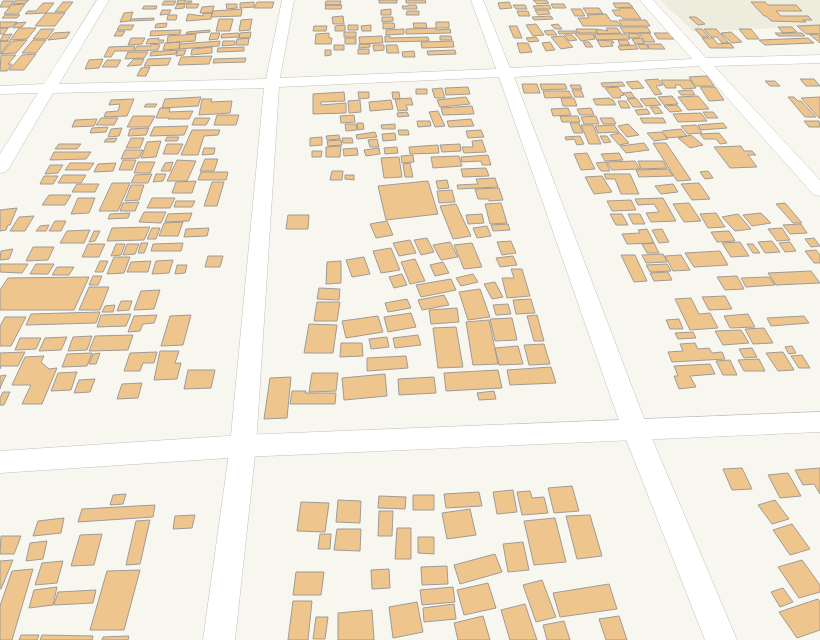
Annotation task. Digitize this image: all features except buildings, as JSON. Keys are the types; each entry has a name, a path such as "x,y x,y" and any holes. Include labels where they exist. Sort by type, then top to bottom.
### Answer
{"street":[{"path":"0,168 103,0"},
{"path":"219,640 243,446 272,83 288,0"},
{"path":"477,0 635,429 720,640"},
{"path":"646,0 820,191"},
{"path":"0,90 272,83 505,73 704,62 820,59"},
{"path":"0,462 243,446 820,422"}],"shaded area":[{"path":"660,0 820,0 820,26 694,32"}]}
